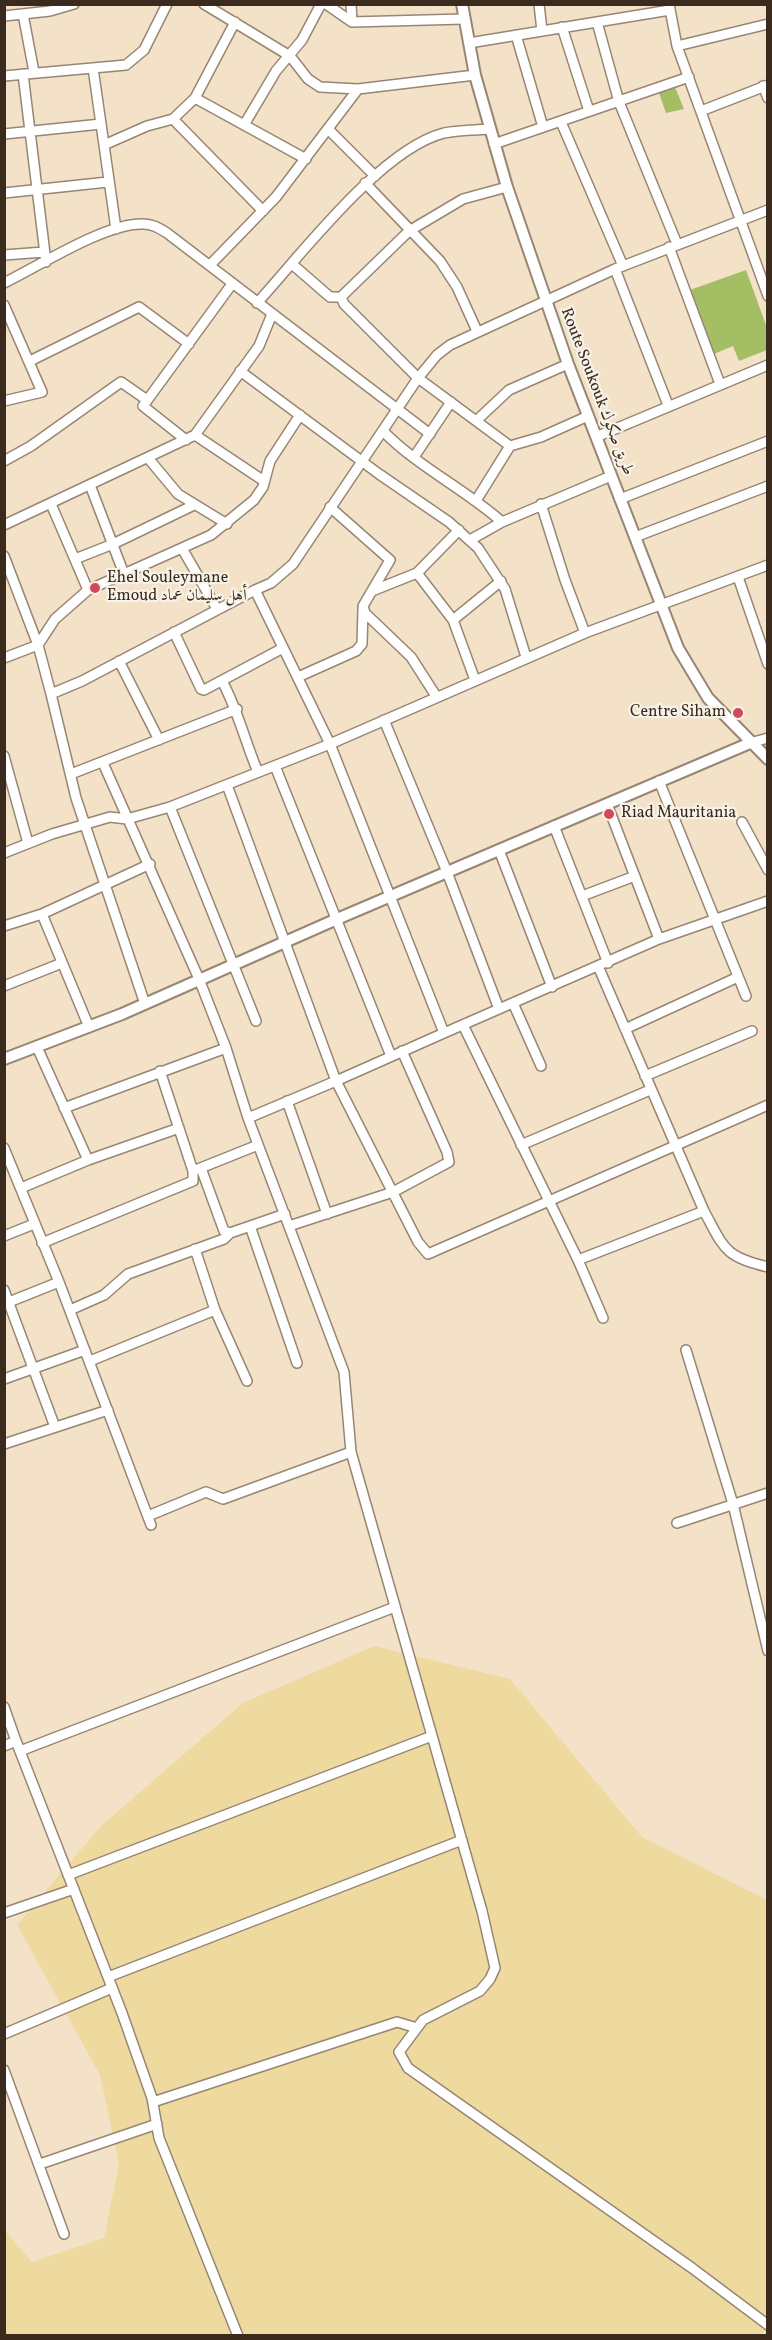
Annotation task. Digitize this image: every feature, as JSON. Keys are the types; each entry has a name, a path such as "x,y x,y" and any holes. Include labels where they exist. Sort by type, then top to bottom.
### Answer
{"street":[{"path":"4,16 74,4"},
{"path":"4,76 119,67 136,58 151,39 167,4"},
{"path":"204,4 290,56 308,79 320,87 358,88 475,75"},
{"path":"243,125 276,71 290,56 321,4"},
{"path":"326,4 352,22 464,19"},
{"path":"351,4 352,22"},
{"name":"Route Soukouk طريق صكوك","path":"462,4 475,75 507,187 568,364 661,605 691,674 708,698 768,759"},
{"path":"539,4 542,31"},
{"path":"469,43 597,22 669,7 677,46 768,296"},
{"path":"22,14 34,72"},
{"path":"104,145 147,126 173,119 195,98 235,22"},
{"path":"597,22 619,102 673,246 720,384"},
{"path":"677,46 768,24"},
{"path":"562,27 589,111"},
{"path":"516,35 543,127"},
{"path":"93,68 116,229"},
{"path":"23,74 46,262"},
{"path":"494,144 689,77"},
{"path":"701,111 765,86 768,98"},
{"path":"210,265 263,211 306,159 358,88"},
{"path":"195,98 306,159"},
{"path":"173,119 263,211"},
{"path":"561,122 619,268 668,405"},
{"path":"4,134 101,124"},
{"path":"328,129 375,176"},
{"path":"257,303 365,183 437,136 490,129"},
{"path":"4,193 108,183"},
{"path":"365,183 446,269 477,331"},
{"path":"292,264 330,297 341,297 409,231 463,199 507,187"},
{"path":"51,694 119,662 217,609 271,583 293,564 418,378 437,355 477,331 619,268 768,210"},
{"path":"4,283 116,229 131,225 152,225 167,233 210,265 232,285 399,407 430,434"},
{"path":"4,255 44,252"},
{"path":"186,440 143,406 232,285"},
{"path":"341,297 344,304 418,378 510,446"},
{"path":"4,305 42,392 4,401"},
{"path":"30,361 139,307 189,344"},
{"path":"4,525 195,435 261,342 264,328 272,314"},
{"path":"476,421 509,390 568,364"},
{"path":"596,437 768,365"},
{"path":"240,371 470,540 490,563 501,581 526,657"},
{"path":"4,461 16,456 121,382 147,400"},
{"path":"414,457 451,402"},
{"path":"4,658 38,645 55,619 88,590 211,536 227,524 254,500 264,481 270,461 300,415"},
{"path":"477,499 510,446 541,437 588,416"},
{"path":"384,430 414,457 477,499 502,522"},
{"path":"195,435 264,481"},
{"path":"620,499 768,441"},
{"path":"148,458 178,494 194,506 227,524"},
{"path":"470,540 541,504 611,476"},
{"path":"90,485 124,574"},
{"path":"635,537 768,486"},
{"path":"51,504 88,590"},
{"path":"541,504 565,580 585,633"},
{"path":"75,559 194,506"},
{"path":"298,677 356,651 362,644 363,606 390,560 330,507"},
{"path":"372,591 417,573 459,530"},
{"path":"183,549 217,609"},
{"path":"4,556 38,645 85,824 145,1004"},
{"path":"4,853 27,843 110,817 127,819 170,807 330,744 585,633 768,565"},
{"path":"417,573 453,620 475,680"},
{"path":"738,577 768,664"},
{"path":"453,620 501,581"},
{"path":"255,590 330,744 444,1033"},
{"path":"363,606 370,619 411,657 436,696"},
{"path":"174,632 201,689 207,690 283,648"},
{"path":"119,662 159,740"},
{"path":"222,681 237,709 246,745 258,772"},
{"path":"71,774 237,709"},
{"path":"384,720 447,872 499,1009"},
{"path":"4,1059 145,1004 390,896 750,743 768,738"},
{"path":"4,756 6,778 27,843"},
{"path":"103,763 127,819 150,864 199,979 226,1048 243,1109 344,1372 351,1452 462,1840 495,1968 490,1979 480,1990 423,2020 399,2052 408,2068 692,2268 768,2325"},
{"path":"275,766 391,1056"},
{"path":"660,781 717,918 746,996"},
{"path":"227,785 336,1081 418,1242 428,1254 768,1105"},
{"path":"607,804 659,939"},
{"path":"170,807 256,1021"},
{"path":"742,822 768,870"},
{"path":"554,826 608,963"},
{"path":"499,850 552,987"},
{"path":"4,926 42,914 150,864"},
{"path":"582,896 635,876"},
{"path":"248,1118 659,939 768,901"},
{"path":"42,914 89,1027"},
{"path":"4,986 62,963"},
{"path":"598,966 704,1211 725,1250 742,1261 768,1267"},
{"path":"625,1029 738,977"},
{"path":"513,1003 541,1066"},
{"path":"463,1025 578,1260 603,1317"},
{"path":"645,1076 752,1031"},
{"path":"37,1047 88,1160"},
{"path":"64,1108 226,1048"},
{"path":"289,1226 393,1192 449,1162 447,1152 402,1051"},
{"path":"160,1071 179,1128 221,1228 230,1233"},
{"path":"521,1145 650,1090"},
{"path":"287,1101 327,1214"},
{"path":"21,1188 88,1160 179,1128"},
{"path":"42,1243 189,1185 197,1170 258,1145"},
{"path":"4,1148 8,1167 21,1188 59,1282 149,1520 206,1492 223,1499 351,1452"},
{"path":"578,1260 704,1211"},
{"path":"70,1310 104,1295 128,1274 224,1239 230,1233 285,1214"},
{"path":"4,1236 34,1224"},
{"path":"250,1226 297,1363"},
{"path":"195,1249 215,1310 247,1381"},
{"path":"7,1304 59,1282"},
{"path":"4,1290 7,1304 55,1427"},
{"path":"90,1361 215,1310"},
{"path":"4,1379 85,1350"},
{"path":"686,1350 733,1504 768,1651"},
{"path":"4,1444 108,1410"},
{"path":"677,1523 768,1493"},
{"path":"20,1751 395,1606"},
{"path":"4,1707 108,1977 153,2102 159,2138 238,2336"},
{"path":"68,1875 432,1737"},
{"path":"4,1746 16,1741"},
{"path":"108,1977 462,1840"},
{"path":"4,1913 74,1889"},
{"path":"4,2034 112,1988"},
{"path":"153,2102 397,2022 417,2028"},
{"path":"4,2070 64,2234"},
{"path":"39,2164 157,2124"}],"green space":[{"path":"675,87 684,109 666,113 658,90"},
{"path":"746,270 767,328 767,350 739,361 733,346 714,354 690,290"}],"sand":[{"path":"374,1646 510,1679 642,1837 767,1900 767,2332 747,2336 5,2335 4,2230 32,2262 104,2238 119,2164 100,2075 17,1925 101,1826 243,1703"}],"place":[{"name":"Ehel Souleymane Emoud أهل سليمان عماد","path":"95,588"},
{"name":"Centre Siham","path":"738,713"},
{"name":"Riad Mauritania","path":"609,814"}]}
